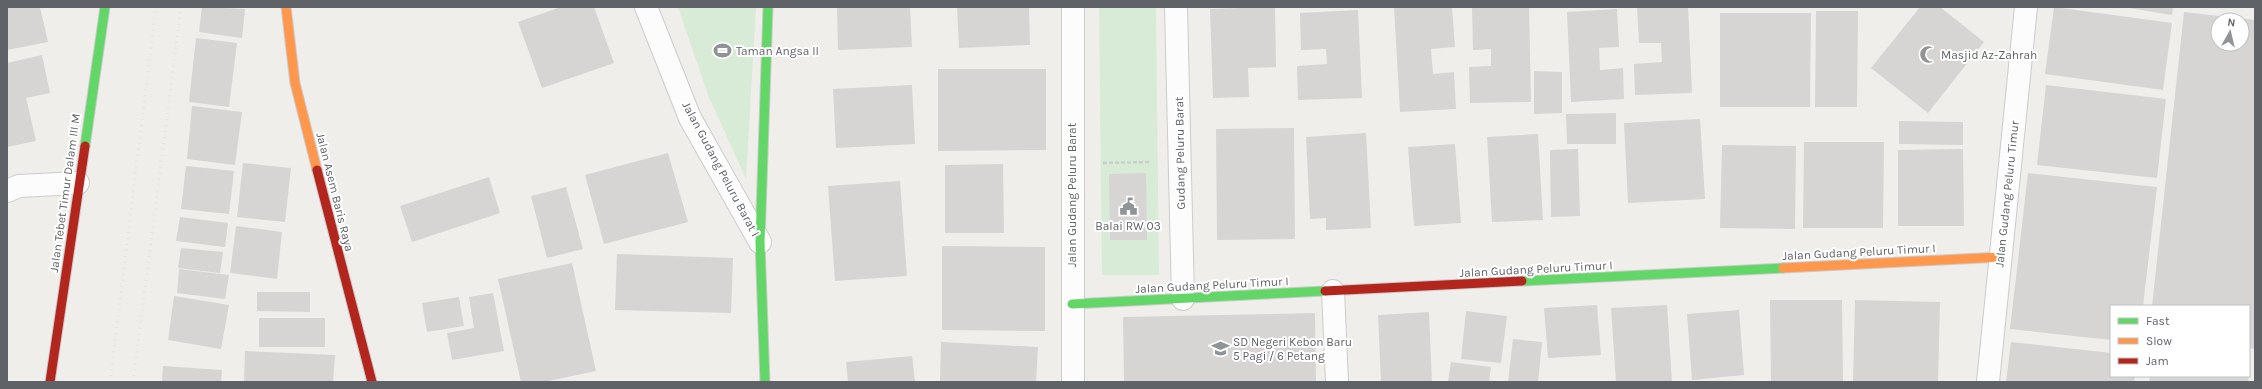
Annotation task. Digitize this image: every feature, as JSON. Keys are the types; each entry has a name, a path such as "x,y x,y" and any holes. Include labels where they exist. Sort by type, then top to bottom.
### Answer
{"street":[{"name":"Jalan Tebet Timur Dalam III M","path":"50,382 105,7"},
{"name":"Jalan Asem Baris Raya","path":"286,7 295,83 372,382"},
{"name":"Jalan Gudang Peluru Barat I","path":"646,7 690,118 760,242"},
{"name":"Jalan Gudang Peluru Barat I","path":"765,382 760,242 768,7"},
{"name":"Jalan Gudang Peluru Barat","path":"1073,7 1073,382"},
{"name":"Gudang Peluru Barat","path":"1176,7 1183,299"},
{"name":"Jalan Gudang Peluru Timur","path":"1988,382 2026,7"},
{"path":"7,191 19,186 78,183"},
{"name":"Jalan Gudang Peluru Timur I","path":"1072,304 2001,257"},
{"path":"1333,291 1337,382"}],"path":[{"path":"1073,164 1180,161"}],"green space":[{"name":"Taman Angsa II","path":"678,7 756,7 746,179 708,95"},
{"path":"1099,7 1156,7 1159,275 1102,275"}],"building":[{"path":"7,7 40,7 48,42 7,50"},
{"path":"202,7 245,9 242,38 199,32"},
{"path":"561,7 594,7 614,63 542,88 518,22"},
{"path":"837,7 910,7 912,47 838,50"},
{"path":"957,7 1029,7 1030,45 959,48"},
{"path":"1275,7 1276,67 1248,68 1249,97 1213,98 1210,9"},
{"path":"1394,7 1452,7 1455,47 1431,49 1433,74 1454,72 1456,109 1400,112"},
{"path":"1472,7 1529,7 1531,102 1470,103 1469,67 1491,66 1491,49 1473,50"},
{"path":"1637,7 1688,7 1692,93 1635,95 1634,64 1662,62 1661,43 1639,43"},
{"name":"Masjid Az-Zahrah","path":"1920,7 1940,7 1984,42 1928,113 1871,68"},
{"path":"2054,7 2172,23 2163,90 2045,74"},
{"path":"2123,7 2173,7 2172,15"},
{"path":"1617,9 1619,47 1599,48 1600,70 1623,68 1624,99 1571,102 1567,12"},
{"path":"1358,10 1362,98 1298,100 1297,66 1327,64 1326,49 1301,50 1300,13"},
{"path":"1816,11 1858,11 1857,107 1815,107"},
{"path":"2184,12 2210,15 2210,52 2250,52 2250,19 2255,20 2255,349 2250,348 2250,305 2152,305"},
{"path":"1720,13 1811,13 1810,107 1720,107"},
{"path":"196,38 237,43 229,107 189,102"},
{"path":"42,55 50,93 26,98 36,141 7,147 7,63"},
{"path":"938,69 1046,69 1046,150 938,151"},
{"path":"1534,71 1562,72 1562,113 1534,114"},
{"path":"912,85 915,144 836,148 833,89"},
{"path":"2046,85 2166,99 2157,178 2037,165"},
{"path":"192,106 242,112 235,165 187,159"},
{"path":"1616,113 1616,144 1567,144 1566,114"},
{"path":"1700,119 1705,199 1628,203 1624,123"},
{"path":"1899,121 1963,122 1963,145 1899,144"},
{"path":"1294,128 1295,239 1217,240 1216,129"},
{"path":"1366,133 1371,228 1326,230 1326,218 1310,219 1306,137"},
{"path":"1538,134 1543,220 1492,222 1487,137"},
{"path":"1804,142 1884,142 1883,228 1803,228"},
{"path":"1455,144 1461,223 1414,226 1408,147"},
{"path":"1722,145 1796,146 1795,229 1720,228"},
{"path":"1578,149 1580,216 1551,217 1550,150"},
{"path":"1963,149 1964,226 1898,226 1898,150"},
{"path":"668,153 688,222 604,244 585,175"},
{"path":"243,163 291,168 285,222 237,217"},
{"path":"1003,164 1004,233 945,233 945,165"},
{"path":"186,166 234,171 229,214 181,209"},
{"name":"Balai RW 03","path":"1146,173 1147,240 1110,240 1109,174"},
{"path":"2028,173 2157,187 2143,305 2110,305 2110,340 2010,329"},
{"path":"489,177 500,213 412,242 400,206"},
{"path":"900,181 907,276 835,281 828,186"},
{"path":"566,187 583,249 547,258 531,196"},
{"path":"180,217 228,223 225,247 176,241"},
{"path":"236,226 282,232 277,279 230,273"},
{"path":"942,246 1045,247 1045,331 942,330"},
{"path":"181,248 223,252 220,273 178,268"},
{"path":"617,254 733,258 731,313 615,310"},
{"path":"572,263 596,371 544,382 521,382 498,279"},
{"path":"179,269 229,275 225,299 177,293"},
{"path":"257,292 310,292 310,312 257,311"},
{"path":"493,293 504,351 452,360 447,333 474,328 469,297"},
{"path":"174,296 229,305 221,349 168,340"},
{"path":"459,297 464,326 427,332 422,303"},
{"path":"1770,300 1842,300 1843,382 1771,382"},
{"path":"1855,300 1940,302 1938,382 1853,382"},
{"path":"1597,305 1601,355 1548,358 1544,308"},
{"path":"1667,305 1672,382 1616,382 1611,308"},
{"path":"1739,310 1744,375 1692,380 1687,314"},
{"path":"1466,311 1507,316 1501,363 1461,359"},
{"path":"1429,312 1432,382 1381,382 1378,315"},
{"name":"SD Negeri Kebon Baru 5 Pagi / 6 Petang","path":"1315,313 1316,382 1124,382 1123,317"},
{"path":"259,318 325,318 325,347 259,347"},
{"path":"1513,339 1542,342 1538,382 1508,382"},
{"path":"941,342 1038,347 1036,382 940,382"},
{"path":"2011,342 2110,353 2110,377 2135,377 2134,382 2006,382"},
{"path":"245,351 335,355 333,382 244,382"},
{"path":"912,356 915,382 848,382 846,362"},
{"path":"1451,362 1491,367 1489,382 1448,382"},
{"path":"163,366 222,370 221,382 162,382"},
{"path":"2150,377 2249,377 2248,382 2149,382"}],"railway":[{"path":"110,382 156,7"},
{"path":"133,382 181,7"}],"traffic: fast":[{"path":"85,146 105,7"},
{"path":"765,382 760,242 768,7"},
{"path":"1522,281 1783,268"},
{"path":"1072,304 1325,291"}],"traffic: slow":[{"path":"286,7 295,83 317,170"},
{"path":"1783,268 2001,257"}],"traffic: jam":[{"path":"50,382 85,146"},
{"path":"317,170 372,382"},
{"path":"1325,291 1522,281"}],"place":[{"name":"Taman Angsa II","path":"723,51"},
{"name":"Masjid Az-Zahrah","path":"1928,55"},
{"name":"Balai RW 03","path":"1128,207"},
{"name":"SD Negeri Kebon Baru 5 Pagi / 6 Petang","path":"1220,349"}]}
